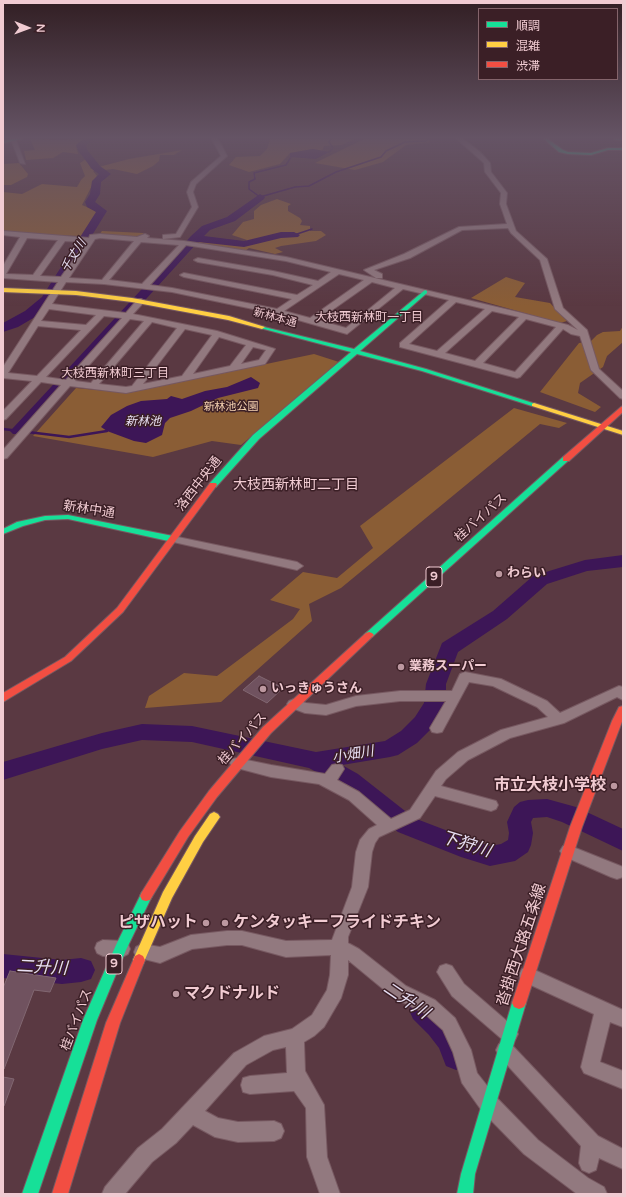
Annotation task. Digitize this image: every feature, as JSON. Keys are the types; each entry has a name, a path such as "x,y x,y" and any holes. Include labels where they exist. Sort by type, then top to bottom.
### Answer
{"main road":[{"name":"新林本通","path":"3,290 56,292 141,301 228,318 464,382 619,432"},
{"name":"洛西中央通","path":"3,698 68,659 120,610 219,477 256,437 355,352 428,293"},
{"name":"桂バイパス","path":"300,709 339,662 623,408"},
{"path":"606,438 619,432 623,423"},
{"name":"新林中通","path":"3,532 20,524 45,518 68,517 173,540"},
{"name":"桂バイパス","path":"30,1194 90,1020 120,949 147,895 184,834 247,765 267,730 316,698"},
{"name":"沓掛西大路五条線","path":"464,1194 468,1174 507,1042 568,851 617,721 623,710"},
{"name":"9","path":"60,1194 97,1070 142,952 167,896 199,839 221,807"}],"street":[{"path":"104,282 140,238 145,236 174,238 178,236 195,207 191,195"},
{"path":"504,195 503,204 513,232 543,259 559,309 583,330 595,370 623,396"},
{"path":"428,293 432,291 376,275 368,270 407,256 461,228 512,226"},
{"path":"3,233 24,236 91,240"},
{"path":"3,273 24,236"},
{"path":"48,306 150,319 217,334 271,349 262,362 135,388 114,390 3,374 93,237 100,236 140,238 193,244 286,259 491,308 561,326 574,332 585,334"},
{"path":"35,278 63,238"},
{"path":"145,286 184,243"},
{"path":"185,275 209,246"},
{"path":"278,312 338,271"},
{"path":"3,276 104,282 156,288 185,275 273,273 319,284"},
{"path":"185,275 278,312 347,331 402,286"},
{"path":"185,275 298,298"},
{"path":"312,321 371,279"},
{"path":"455,299 403,345 516,375 561,326"},
{"path":"3,456 141,301"},
{"path":"440,354 491,308"},
{"path":"3,417 103,312"},
{"path":"477,364 524,317"},
{"path":"92,387 150,319"},
{"path":"37,323 87,328"},
{"path":"135,388 183,326"},
{"path":"185,378 217,334"},
{"path":"234,367 251,344"},
{"path":"173,540 297,566"},
{"path":"437,728 465,677 496,682 542,704 560,720"},
{"path":"112,1194 145,1155 169,1136 217,1082 240,1059 270,1042 295,1036 308,1030 318,1020 335,992 339,975 340,937 360,887 364,852 368,840 374,833 416,814 433,790 441,775 463,756 506,734 560,720 618,691 623,694"},
{"path":"300,709 326,710 356,701 413,696 454,696"},
{"path":"247,765 322,779 331,776 354,796 396,823"},
{"path":"433,790 491,805"},
{"path":"568,851 617,872"},
{"path":"103,948 160,954 191,942 227,938 242,938 286,949 339,947 353,954 400,992 430,1006 449,1024 462,1050 469,1077 489,1104 531,1147 581,1185 597,1194"},
{"path":"446,972 458,990 507,1042 591,1143 623,1159"},
{"path":"528,975 623,1019"},
{"path":"604,1011 590,1067 623,1080"},
{"path":"295,1036 296,1071 299,1081 315,1105 317,1157 330,1194"},
{"path":"250,1084 299,1081"},
{"path":"191,1113 215,1127 238,1132 274,1131"},
{"path":"589,1163 591,1143"}],"green space":[{"path":"3,195 87,195 82,205 99,212 84,236 31,235 3,231"},
{"path":"277,199 291,204 288,206 288,211 300,218 302,221 300,225 310,226 310,231 321,231 326,235 316,241 275,248 283,252 275,254 249,248 245,251 198,244 201,240 239,246 247,240 232,235 243,222 254,219 254,211 261,205"},
{"path":"102,231 143,233 145,236 140,238 99,235"},
{"path":"506,277 525,283 515,297 550,303 567,321 560,323 471,298"},
{"path":"623,326 623,342 607,356 603,367 580,383 578,393 601,407 595,412 540,392 579,343 591,341 603,332 620,331"},
{"name":"新林池公園","path":"314,354 339,362 241,445 212,441 153,457 33,436 76,388 128,393"},
{"path":"514,408 567,423 559,428 540,424 341,588 309,604 312,621 221,702 145,708 149,696 184,673 217,676 293,619 300,609 270,600 303,572 337,578 373,548 360,526"}],"water":[{"name":"新林池","path":"251,377 260,383 258,388 218,398 191,411 170,418 165,423 162,435 146,443 134,441 107,431 101,427 111,415 127,406 141,401 167,399 171,396 182,399 205,391 227,387"}],"building":[{"name":"いっきゅうさん","path":"259,676 283,688 267,703 243,690"},
{"path":"10,971 56,978 50,992 34,990 4,1069 3,988"},
{"path":"3,1077 14,1079 4,1106 3,1106"}],"waterway":[{"name":"千丈川","path":"3,328 30,314 47,299 102,211 91,205 90,202 94,195"},
{"path":"257,195 260,197 267,195"},
{"path":"195,238 206,228 231,219 260,197"},
{"path":"294,235 312,229"},
{"path":"195,238 244,244 281,235 294,235"},
{"path":"18,431 195,238"},
{"path":"3,429 69,437 107,431"},
{"name":"小畑川","path":"3,771 102,741 142,732 192,734 316,761 390,749 409,737 423,723 435,703 436,684 449,648 500,615 540,580 585,566 623,561"},
{"name":"下狩川","path":"317,762 350,780 406,825 470,850 490,856 506,854 519,845 521,833 519,822 522,814 528,809 547,808 568,814 600,828 623,841"},
{"name":"二升川","path":"3,966 62,972 81,970"},
{"name":"二升川","path":"423,1010 439,1025 451,1041 456,1056"}],"traffic: fast":[{"path":"213,485 256,437 425,292"},
{"path":"262,327 424,370 534,405"},
{"path":"369,635 566,459"},
{"path":"3,532 20,524 45,518 68,517 173,539"},
{"path":"30,1194 90,1020 120,949 146,896"},
{"path":"465,1194 468,1174 519,1003"}],"traffic: slow":[{"path":"3,290 76,293 132,300 229,318 262,327"},
{"path":"534,405 623,433"},
{"path":"139,960 167,896 199,839 214,817"}],"traffic: jam":[{"path":"566,459 623,408"},
{"path":"3,698 68,659 120,610 213,485"},
{"path":"146,896 184,834 213,794 267,730 369,635"},
{"path":"519,1003 576,827 617,721 623,710"},
{"path":"60,1194 113,1023 139,960"}],"place":[{"name":"わらい","path":"499,574"},
{"name":"業務スーパー","path":"401,667"},
{"name":"いっきゅうさん","path":"263,689"},
{"name":"市立大枝小学校","path":"614,786"},
{"name":"ピザハット","path":"206,923"},
{"name":"ケンタッキーフライドチキン","path":"225,923"},
{"name":"マクドナルド","path":"176,994"}],"district":[{"name":"大枝西新林町一丁目","path":"369,318"},
{"name":"大枝西新林町三丁目","path":"115,374"},
{"name":"大枝西新林町二丁目","path":"296,485"}]}
